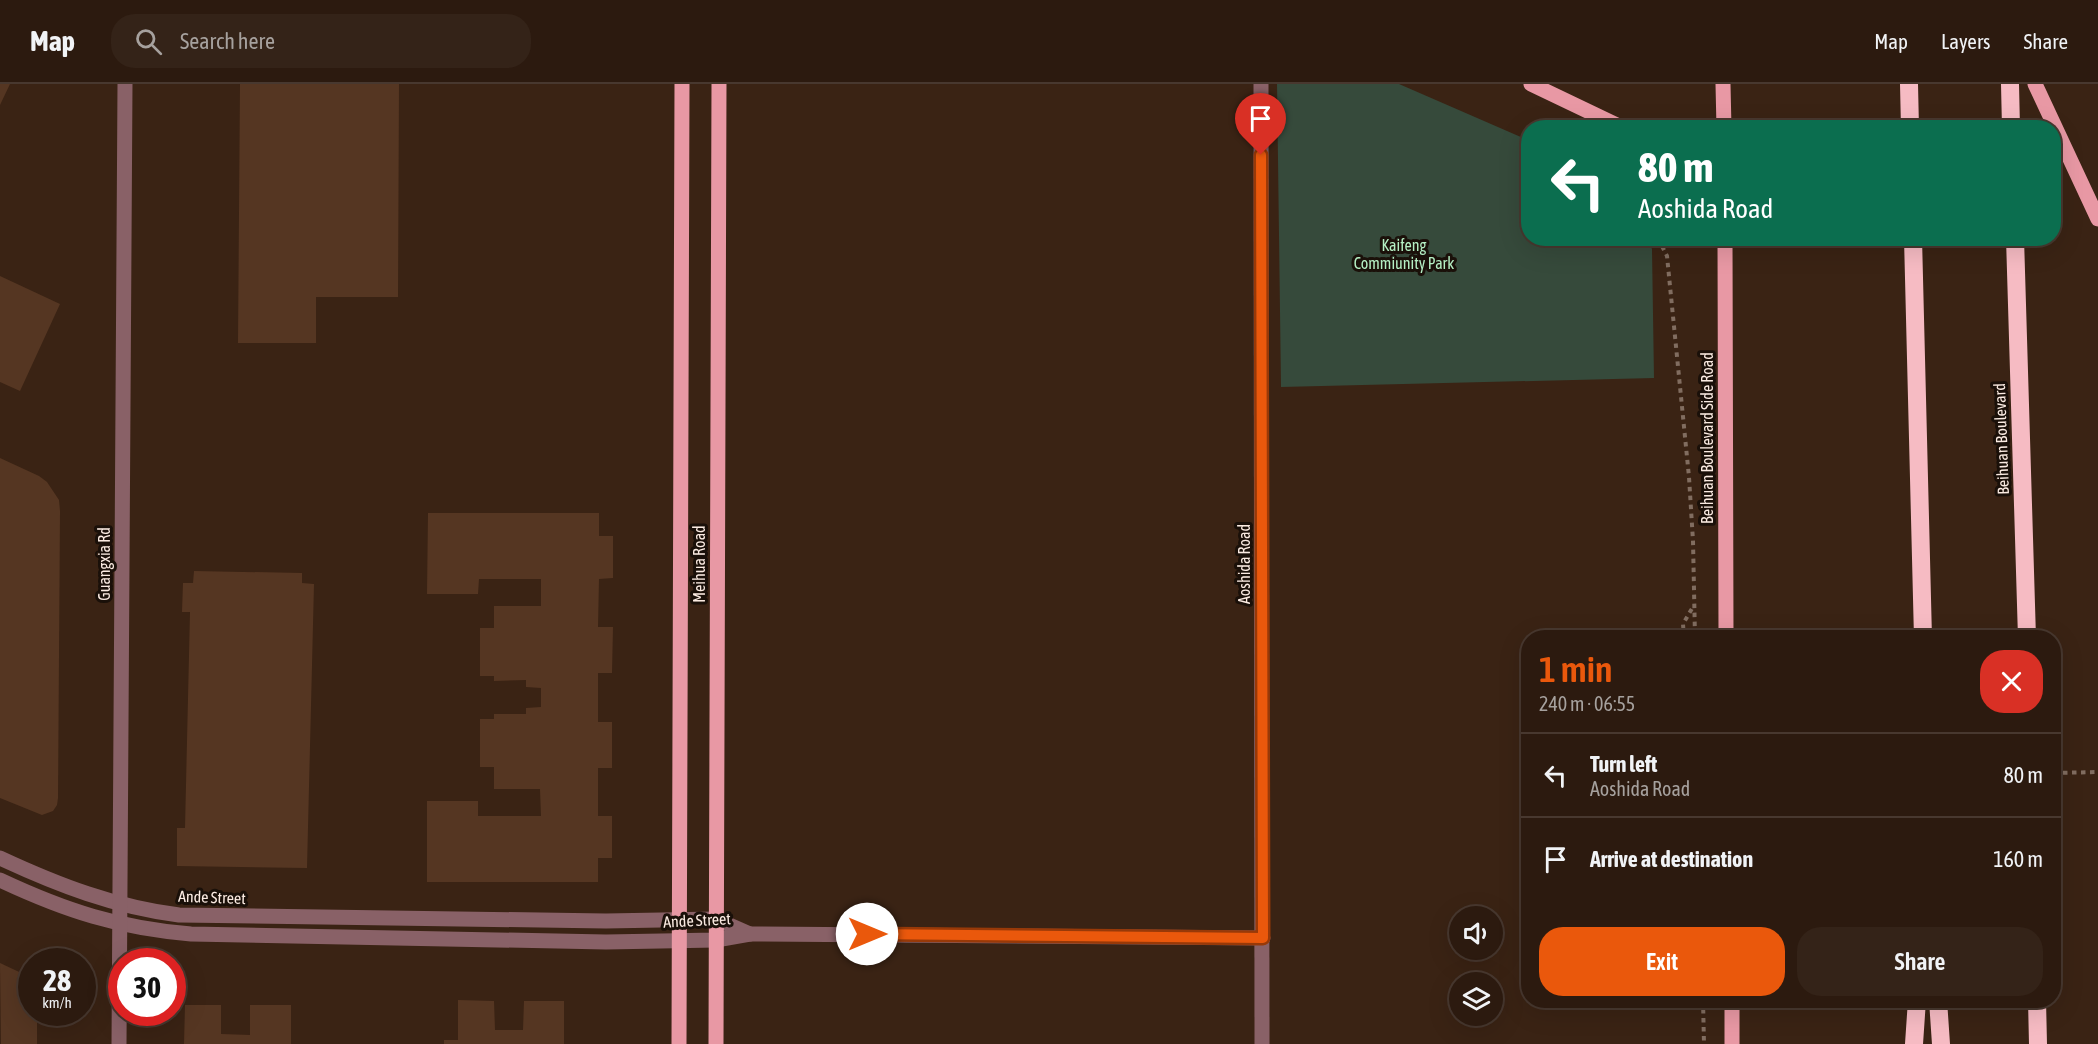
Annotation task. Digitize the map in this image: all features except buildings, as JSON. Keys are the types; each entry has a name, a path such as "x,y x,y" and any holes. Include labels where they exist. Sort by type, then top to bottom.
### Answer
{"highway":[{"path":"1909,84 1910,120"},
{"path":"2010,84 2011,120"},
{"path":"1913,246 1923,630"},
{"name":"Beihuan Boulevard","path":"2015,246 2027,630"},
{"path":"1914,1044 1916,1008"},
{"path":"1939,1008 1941,1044"},
{"path":"2037,1008 2038,1044"}],"main road":[{"name":"Meihua Road","path":"679,1044 682,84"},
{"name":"Meihua Road","path":"717,1044 719,84"},
{"path":"1530,84 1606,120"},
{"path":"1723,84 1724,120"},
{"path":"2036,84 2053,120"},
{"path":"2061,138 2098,219"},
{"path":"1719,246 1725,276"},
{"name":"Beihuan Boulevard Side Road","path":"1725,246 1726,630"},
{"path":"1732,1008 1732,1044"}],"street":[{"name":"Guangxia Rd","path":"119,1044 125,84"},
{"name":"Aoshida Road","path":"1261,84 1262,1044"},
{"name":"Ande Street","path":"0,858 60,885 119,904 162,913 606,921 716,920 750,933"},
{"name":"Ande Street","path":"0,880 78,913 140,929 191,934 606,942 716,940 750,933"},
{"path":"750,933 1263,938"}],"path":[{"path":"1662,246 1667,256 1689,477 1695,630"},
{"path":"1683,630 1683,624 1694,605"},
{"path":"2061,773 2098,772"},
{"path":"1703,1008 1704,1044"}],"green space":[{"name":"Kaifeng Commiunity Park","path":"1277,84 1399,84 1521,137 1521,246 1650,246 1652,249 1654,378 1281,387"}],"route":[{"path":"867,934 1263,938 1261,155"}]}
